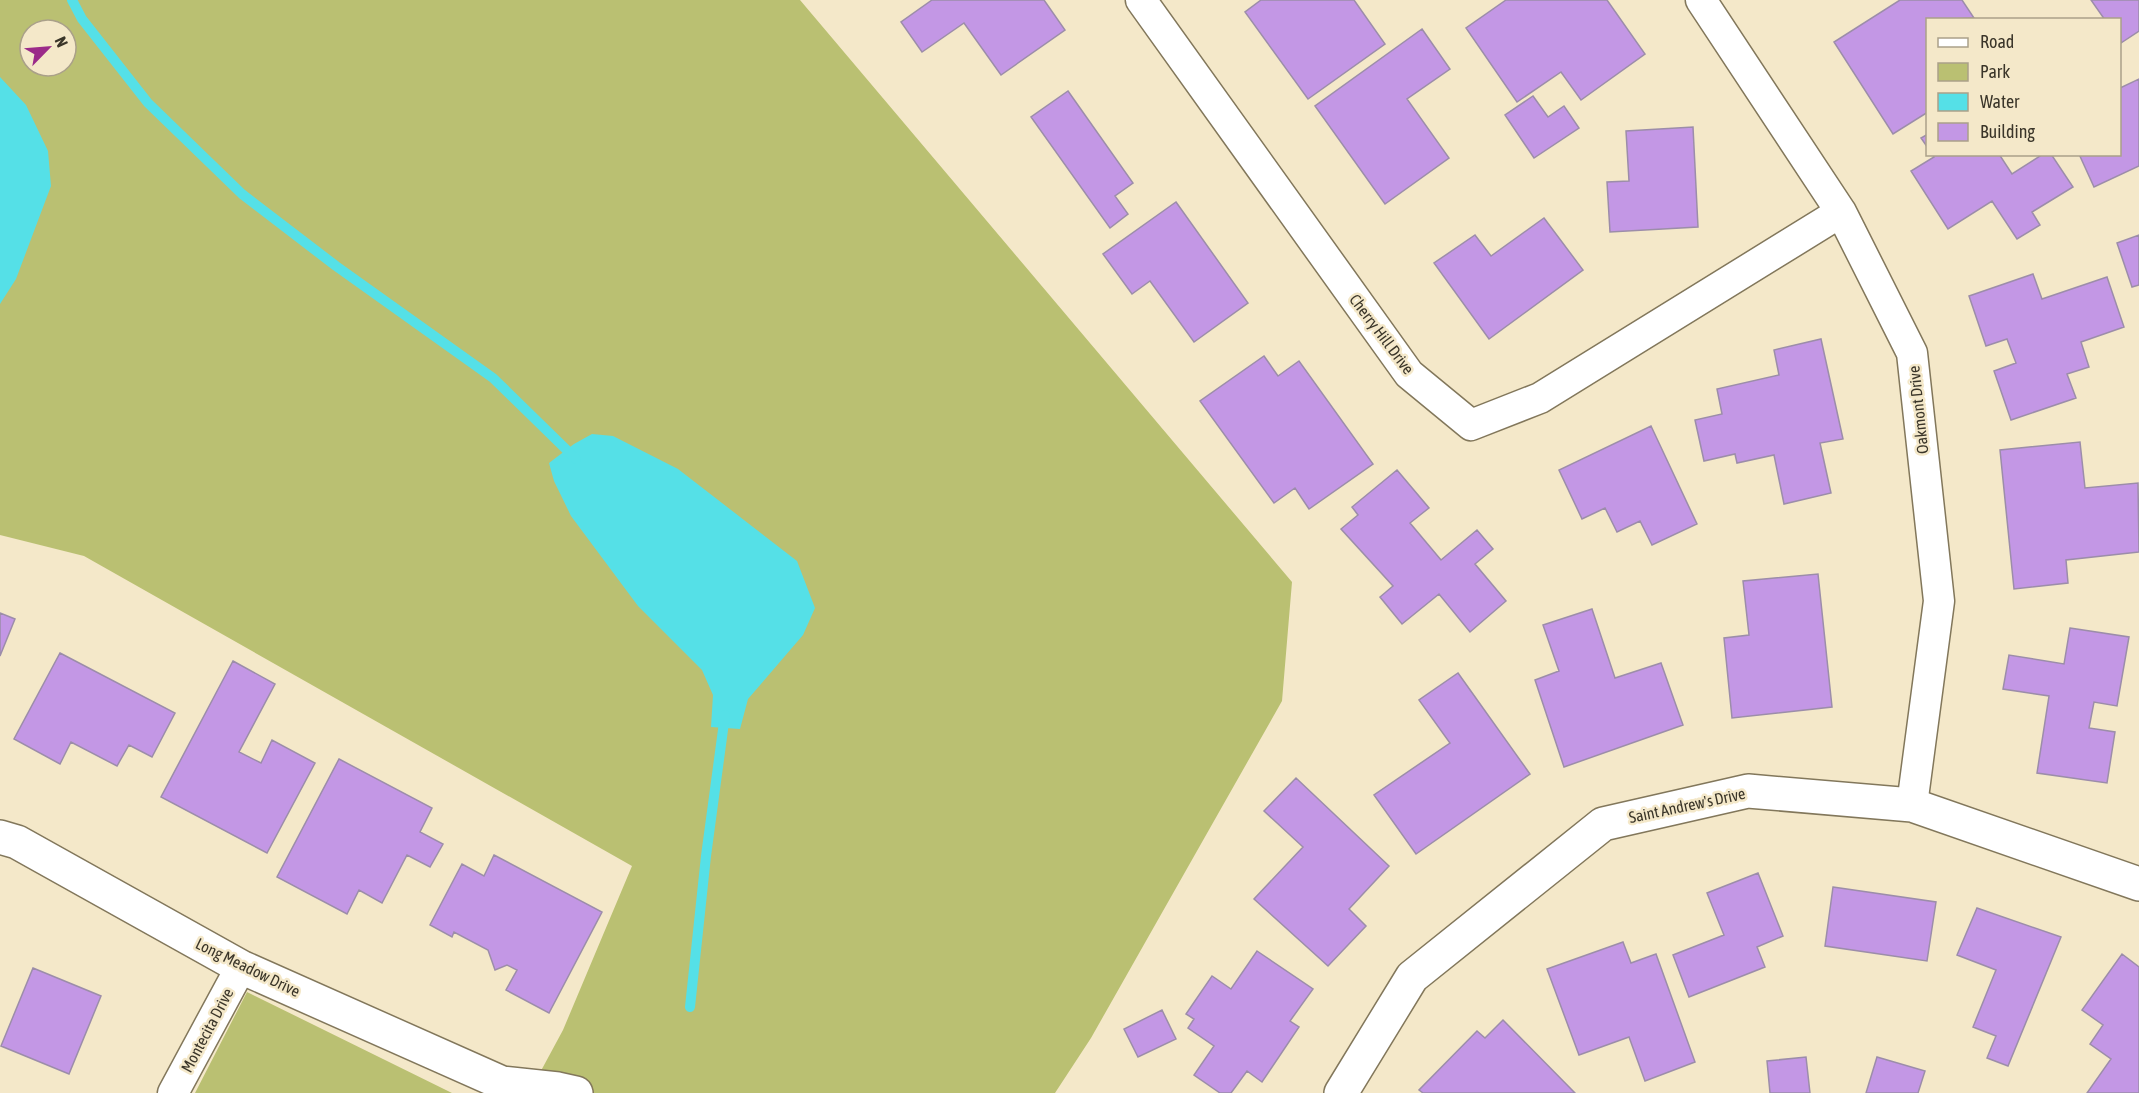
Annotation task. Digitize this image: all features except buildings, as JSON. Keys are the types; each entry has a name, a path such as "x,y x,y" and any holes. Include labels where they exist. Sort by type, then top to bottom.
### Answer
{"street":[{"name":"Cherry Hill Drive","path":"1141,0 1409,374 1471,425 1540,398 1841,212"},
{"name":"Oakmont Drive","path":"1701,0 1841,212 1912,354 1939,601 1912,805"},
{"name":"Saint Andrew's Drive","path":"1341,1093 1412,977 1603,824 1748,791 1912,805 2139,885"},
{"name":"Long Meadow Drive","path":"0,837 17,842 241,967 509,1088 558,1089 576,1093"},
{"name":"Montecita Drive","path":"173,1093 241,967"}],"green space":[{"path":"0,0 800,0 1292,582 1282,701 1091,1038 1055,1093 529,1093 563,1030 632,866 84,556 0,535"},
{"path":"247,992 452,1093 195,1093"}],"water":[{"path":"0,77 26,105 48,151 51,186 16,279 0,304"},
{"path":"592,434 613,436 678,469 797,561 815,608 803,635 748,699 740,729 711,727 713,695 702,670 638,606 571,516 554,481 549,463"}],"waterway":[{"path":"72,0 82,19 148,103 242,194 336,266 493,378 576,459"},
{"path":"690,1007 706,856 725,715"}]}
